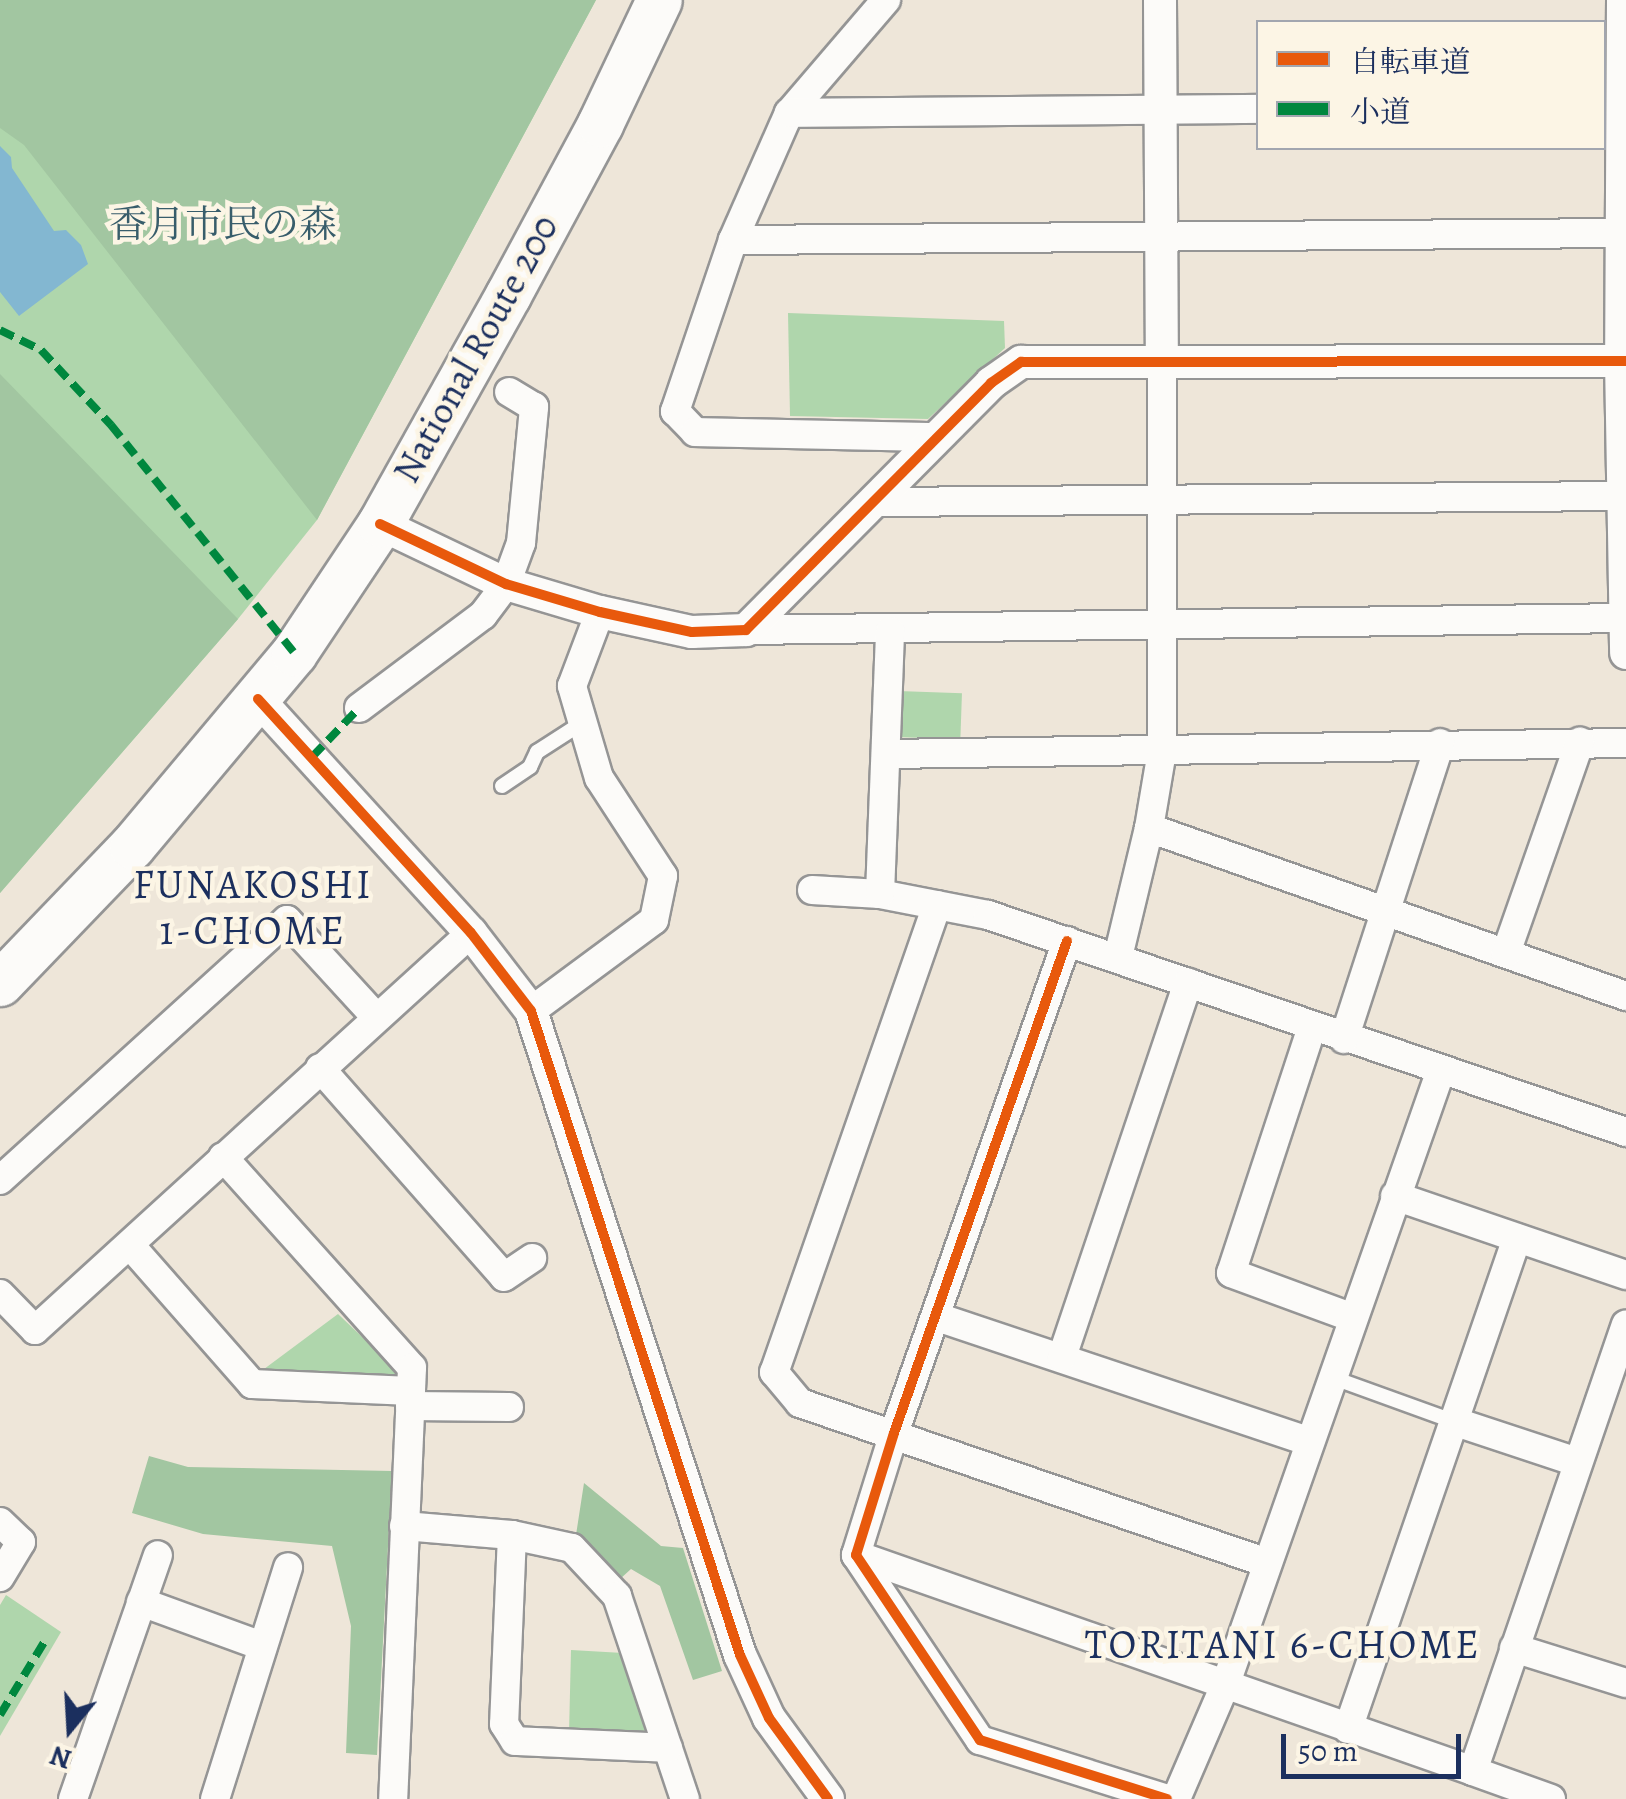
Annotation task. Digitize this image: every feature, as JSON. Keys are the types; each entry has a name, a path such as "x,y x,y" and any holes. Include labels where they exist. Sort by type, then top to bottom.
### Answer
{"highway":[{"name":"National Route 200","path":"0,982 132,846 258,699 380,524 600,124 659,0"},
{"name":"National Route 200","path":"600,124 682,0"}],"street":[{"path":"886,0 789,113 733,240 676,411 695,432 938,438"},
{"path":"1118,958 1150,828 1162,751 1165,497 1160,0"},
{"path":"1623,0 1617,101 1625,233 1626,653"},
{"path":"789,113 1256,109"},
{"path":"733,240 1625,233"},
{"path":"746,630 991,383 1020,362 1623,360"},
{"path":"359,708 483,614 506,584 521,543 534,407 509,392"},
{"path":"877,502 1623,496"},
{"path":"380,524 506,584 600,612 692,632 1625,618"},
{"path":"531,1011 654,920 663,876 599,778 572,686 600,612"},
{"path":"880,894 890,631"},
{"path":"258,699 470,932 531,1011 740,1655 769,1718 828,1799"},
{"path":"1506,953 1580,742"},
{"path":"1344,1039 1440,743"},
{"path":"886,754 1626,743"},
{"path":"1150,828 1506,953 1624,989"},
{"path":"812,890 880,894 988,914 1344,1039 1626,1132"},
{"path":"937,905 774,1372 800,1404 1266,1563"},
{"path":"0,1180 286,920 376,1017"},
{"path":"0,1294 34,1330 470,932"},
{"path":"856,1555 894,1434 1067,941"},
{"path":"1062,1357 1188,983"},
{"path":"1312,1027 1231,1273 1352,1318"},
{"path":"320,1068 504,1276 532,1258"},
{"path":"1176,1799 1226,1682 1441,1070"},
{"path":"223,1157 412,1368 393,1799"},
{"path":"1394,1196 1626,1276"},
{"path":"1348,1729 1517,1238"},
{"path":"130,1245 252,1384 509,1406"},
{"path":"937,1317 1310,1442"},
{"path":"1474,1771 1626,1324"},
{"path":"1456,1422 1578,1462"},
{"path":"0,1522 21,1542 0,1576"},
{"path":"404,1526 512,1535 572,1548 617,1596 686,1799"},
{"path":"512,1535 504,1724 515,1741 668,1748"},
{"path":"73,1799 158,1555"},
{"path":"856,1555 1551,1799"},
{"path":"856,1555 980,1740 1167,1799"},
{"path":"215,1799 288,1567"},
{"path":"141,1602 262,1646"},
{"path":"1514,1648 1626,1683"}],"lane":[{"path":"502,786 530,767 537,752 582,723"},
{"path":"1331,1377 1456,1422"}],"green space":[{"name":"香月市民の森","path":"0,0 596,0 317,520 238,619 0,893"},
{"path":"0,0 596,0 317,520 24,145 0,128"},
{"path":"788,313 1004,321 1005,348 928,419 790,416"},
{"path":"0,374 238,619 0,893"},
{"path":"898,691 962,693 960,739 896,737"},
{"path":"338,1314 395,1368 396,1381 256,1375"},
{"path":"149,1456 188,1467 392,1471 377,1755 346,1753 351,1626 332,1546 203,1534 132,1513"},
{"path":"584,1483 661,1546 683,1548 722,1671 693,1680 660,1586 631,1569 620,1579 576,1535"},
{"path":"6,1595 61,1632 0,1736 0,1605"},
{"path":"571,1650 623,1653 652,1738 569,1734"}],"water":[{"path":"0,146 11,157 12,168 54,231 66,230 81,245 88,264 19,316 0,292"}],"marked path":[{"path":"0,330 41,350 111,425 294,653"},
{"path":"312,757 359,708"},
{"path":"0,1715 46,1639"}],"cycle path":[{"path":"380,524 506,584 600,612 692,632 746,630 991,383 1021,362 1626,361"},
{"path":"258,699 471,933 531,1011 740,1655 769,1718 828,1799"},
{"path":"1067,941 894,1433 856,1555 980,1740 1167,1799"}],"district":[{"name":"FUNAKOSHI 1-CHOME","path":"253,908"},
{"name":"TORITANI 6-CHOME","path":"1283,1645"}]}
